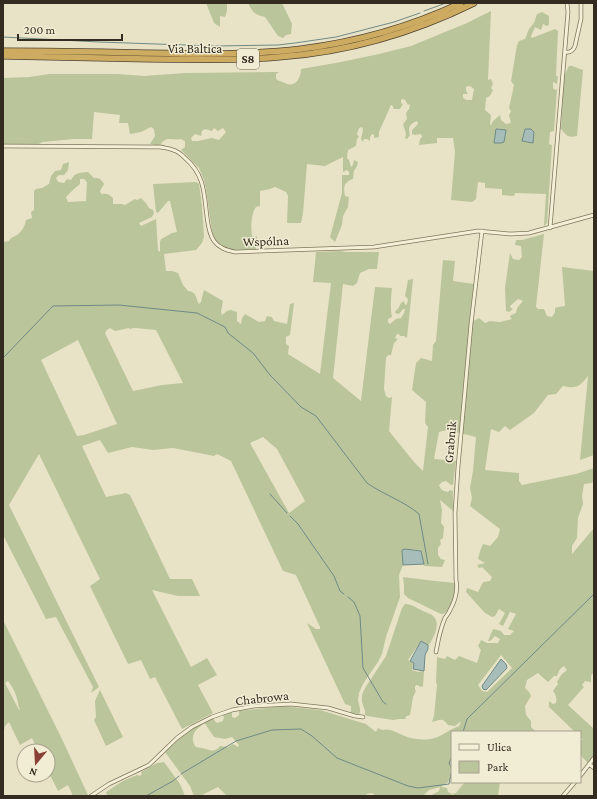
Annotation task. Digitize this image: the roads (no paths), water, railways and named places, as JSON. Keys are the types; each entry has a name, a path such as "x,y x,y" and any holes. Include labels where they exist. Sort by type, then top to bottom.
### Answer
{"highway":[{"name":"Via Baltica","path":"3,51 208,54 257,53 300,49 336,44 379,34 418,21 460,3"},
{"name":"Via Baltica","path":"3,56 251,59 300,55 351,46 394,35 443,17 474,3"}],"street":[{"path":"550,228 568,3"},
{"path":"565,52 572,52 574,50 581,19 581,3"},
{"name":"Wspólna","path":"3,146 161,147 173,150 181,154 189,162 200,177 203,187 209,232 213,240 226,250 235,252 374,247 478,231 520,234 550,228 594,215"},
{"name":"Grabnik","path":"436,652 445,618 451,609 457,587 455,514 458,467 471,324 482,231"},
{"name":"Chabrowa","path":"92,796 109,784 148,765 177,738 192,727 232,710 254,706 291,704 324,707 363,717"},
{"path":"581,775 594,758"},
{"path":"589,764 594,768"},
{"path":"563,796 574,783"}],"water":[{"path":"496,129 506,130 504,142 494,143"},
{"path":"525,129 531,129 534,132 533,143 522,141"},
{"path":"402,550 421,551 424,564 403,565"},
{"path":"421,641 428,645 425,655 424,671 413,669 414,663 410,661"},
{"path":"501,659 506,664 507,668 486,690 483,689 482,686"}],"waterway":[{"path":"424,11 446,3"},
{"path":"3,37 214,46 278,45 336,37 394,22 420,13"},
{"path":"3,358 53,306 119,305 197,313 225,327 228,333 253,353 270,375 301,407 316,416 367,483 407,505 419,514 428,564"},
{"path":"270,494 287,513"},
{"path":"290,516 298,524 334,576 340,591 344,594"},
{"path":"463,731 467,719 594,594"},
{"path":"348,597 354,602 360,616 363,668 383,702 386,704"},
{"path":"181,774 236,741 272,730 301,729 312,736 337,758 408,786 418,788 449,784 451,774"},
{"path":"451,759 449,763 451,767"},
{"path":"146,796 179,776"}]}
